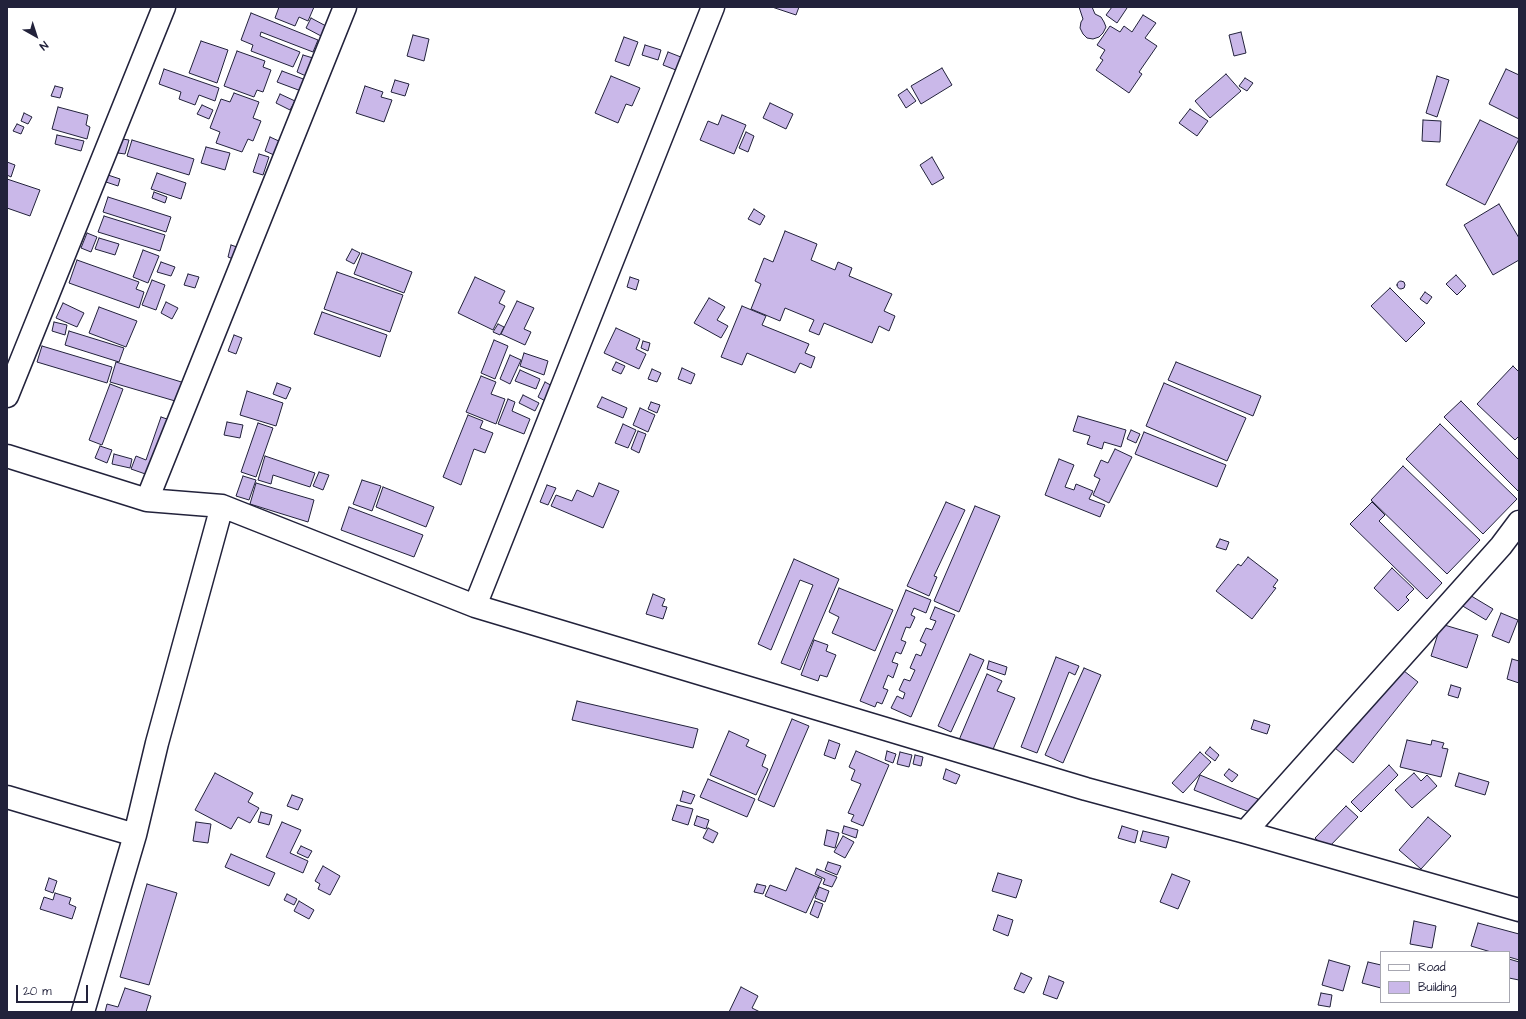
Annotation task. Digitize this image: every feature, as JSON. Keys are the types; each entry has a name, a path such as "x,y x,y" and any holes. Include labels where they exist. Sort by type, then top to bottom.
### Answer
{"street":[{"path":"7,396 164,7"},
{"path":"147,500 345,7"},
{"path":"475,606 713,7"},
{"path":"7,456 147,500 222,506 475,606 1086,789 1245,832 1519,910"},
{"path":"83,1012 135,835 157,743 222,506"},
{"path":"1245,832 1496,552 1519,522"},
{"path":"7,797 135,835"}],"building":[{"path":"279,7 314,7 308,21 299,17 295,26 275,18"},
{"path":"772,7 799,7 796,15"},
{"path":"1079,7 1092,7 1095,14 1101,17 1106,27 1099,37 1093,39 1087,38 1083,34 1080,28 1083,19"},
{"path":"1112,7 1127,8 1117,23 1106,15"},
{"path":"251,13 318,40 313,52 261,32 260,36 300,52 293,67 251,51 253,45 241,40"},
{"path":"1143,15 1156,23 1145,38 1157,46 1139,72 1142,74 1129,93 1096,70 1103,60 1100,58 1105,50 1097,45 1110,26 1120,32 1124,26 1132,32"},
{"path":"311,18 326,26 321,36 306,28"},
{"path":"1241,32 1246,53 1234,56 1229,35"},
{"path":"413,35 429,39 424,61 407,56"},
{"path":"624,37 638,42 629,66 615,61"},
{"path":"201,41 228,50 217,83 189,73"},
{"path":"645,45 661,50 658,60 642,55"},
{"path":"237,51 265,61 263,67 271,70 263,92 257,90 254,97 224,86"},
{"path":"668,52 686,59 681,72 663,65"},
{"path":"303,55 313,58 306,76 297,72"},
{"path":"942,68 952,85 921,104 911,86"},
{"path":"164,69 219,88 215,101 199,95 195,105 179,99 181,92 159,84"},
{"path":"1506,69 1519,75 1519,119 1489,104"},
{"path":"282,71 306,80 301,91 277,82"},
{"path":"1226,74 1241,91 1210,118 1195,101"},
{"path":"611,76 640,88 632,106 626,104 618,123 595,113"},
{"path":"1437,76 1449,80 1437,117 1426,113"},
{"path":"1245,78 1253,83 1247,91 1239,86"},
{"path":"395,80 409,84 405,96 391,92"},
{"path":"55,86 63,88 60,98 51,96"},
{"path":"365,86 383,92 381,97 392,100 384,122 356,113"},
{"path":"907,89 916,101 906,108 898,95"},
{"path":"234,93 259,102 253,118 261,121 253,141 248,139 242,152 216,143 220,132 210,128 221,99 230,102"},
{"path":"280,94 295,101 290,110 276,103"},
{"path":"770,103 793,114 786,129 763,118"},
{"path":"202,105 213,110 209,119 197,114"},
{"path":"58,107 88,115 86,125 90,127 87,139 52,129"},
{"path":"1190,109 1208,121 1197,136 1179,123"},
{"path":"24,113 32,117 28,124 21,121"},
{"path":"722,115 746,125 734,154 700,140 708,121 718,125"},
{"path":"1423,120 1441,121 1440,142 1422,141"},
{"path":"1480,120 1519,139 1485,205 1446,185"},
{"path":"17,124 24,127 21,134 13,131"},
{"path":"746,132 754,136 748,152 739,148"},
{"path":"57,135 84,141 81,151 55,144"},
{"path":"270,137 281,142 274,155 265,151"},
{"path":"122,139 129,140 125,154 118,153"},
{"path":"132,140 194,159 189,175 127,156"},
{"path":"206,147 230,153 225,170 201,163"},
{"path":"259,154 269,157 263,175 253,172"},
{"path":"932,157 944,178 932,185 920,165"},
{"path":"7,162 15,165 11,177 7,175"},
{"path":"157,173 186,183 181,199 151,189"},
{"path":"108,175 120,179 118,186 106,182"},
{"path":"7,179 40,190 30,216 7,208"},
{"path":"154,192 167,197 165,203 152,198"},
{"path":"108,197 171,217 166,232 103,212"},
{"path":"1499,204 1519,238 1519,260 1493,275 1464,225"},
{"path":"754,209 765,216 760,225 748,219"},
{"path":"104,216 165,235 160,251 98,232"},
{"path":"785,231 817,244 811,260 835,270 838,262 852,268 849,276 892,294 884,311 895,316 889,331 879,326 872,343 824,323 819,335 809,331 814,320 785,308 780,321 751,309 761,284 755,281 764,258 773,262"},
{"path":"87,233 97,237 91,252 81,248"},
{"path":"99,238 119,244 115,255 95,249"},
{"path":"231,245 240,248 236,260 228,257"},
{"path":"352,249 360,253 354,264 346,260"},
{"path":"143,250 159,256 148,283 133,277"},
{"path":"362,253 412,272 404,293 354,274"},
{"path":"77,260 139,282 136,289 144,292 139,308 69,283"},
{"path":"161,262 175,267 171,276 157,272"},
{"path":"337,272 403,295 390,332 324,309"},
{"path":"188,274 199,277 195,288 184,285"},
{"path":"1456,275 1466,286 1457,295 1446,284"},
{"path":"475,277 505,291 499,303 505,306 493,330 458,313"},
{"path":"630,277 639,280 636,290 627,287"},
{"path":"152,280 165,285 156,310 142,305"},
{"path":"1399,281 1403,281 1405,285 1403,289 1399,289 1397,287 1397,283"},
{"path":"1390,288 1425,323 1406,342 1371,306"},
{"path":"1425,292 1432,297 1427,304 1420,299"},
{"path":"709,298 725,307 717,320 728,326 721,338 694,323"},
{"path":"517,301 534,308 524,329 531,332 525,345 501,334"},
{"path":"166,302 178,308 172,319 161,313"},
{"path":"63,303 84,313 77,327 56,318"},
{"path":"742,306 766,316 762,325 809,344 805,353 815,357 811,368 800,363 795,373 747,353 742,365 721,357"},
{"path":"99,307 137,321 126,347 89,333"},
{"path":"322,312 387,335 380,357 314,334"},
{"path":"54,322 67,325 65,335 52,331"},
{"path":"498,324 504,327 500,335 493,332"},
{"path":"616,328 640,339 636,349 646,354 639,369 604,353"},
{"path":"69,331 124,348 119,362 65,345"},
{"path":"234,335 242,338 236,354 228,351"},
{"path":"494,340 508,346 495,379 481,373"},
{"path":"643,341 650,343 648,351 641,348"},
{"path":"42,346 112,367 107,383 37,362"},
{"path":"524,353 548,361 544,375 520,366"},
{"path":"510,355 521,360 510,384 500,379"},
{"path":"116,362 188,384 182,403 110,382"},
{"path":"616,362 625,366 621,374 612,370"},
{"path":"1176,362 1261,396 1253,416 1168,380"},
{"path":"1513,366 1519,372 1519,436 1515,440 1477,404"},
{"path":"682,368 695,374 691,384 678,379"},
{"path":"652,369 661,373 657,382 648,379"},
{"path":"520,370 540,379 536,389 515,381"},
{"path":"481,376 496,382 491,394 505,399 496,424 466,412"},
{"path":"545,382 556,388 549,403 538,397"},
{"path":"277,383 291,388 286,399 273,394"},
{"path":"1164,383 1246,418 1227,461 1146,426"},
{"path":"110,384 123,389 102,445 89,440"},
{"path":"247,391 283,403 276,426 240,415"},
{"path":"523,395 539,403 535,411 519,403"},
{"path":"602,397 627,408 623,418 597,407"},
{"path":"508,399 515,402 512,411 530,419 524,434 498,424"},
{"path":"1461,401 1519,460 1519,492 1444,417"},
{"path":"651,402 660,405 657,413 648,409"},
{"path":"640,408 655,415 648,432 633,425"},
{"path":"468,415 483,421 480,428 493,433 485,453 474,449 461,485 443,477"},
{"path":"1078,416 1126,430 1121,447 1104,442 1102,449 1087,444 1090,436 1073,431"},
{"path":"161,417 173,421 154,477 131,469 136,456 146,460"},
{"path":"227,422 243,425 240,438 224,435"},
{"path":"258,423 273,428 256,477 241,472"},
{"path":"623,424 636,430 628,448 615,443"},
{"path":"1440,424 1517,499 1483,534 1406,459"},
{"path":"1131,430 1140,434 1136,443 1127,439"},
{"path":"638,431 646,434 639,453 631,449"},
{"path":"1144,432 1226,465 1217,487 1135,454"},
{"path":"100,446 112,450 107,463 95,458"},
{"path":"1115,449 1132,457 1109,503 1093,495 1100,479 1094,476 1101,460 1108,463"},
{"path":"114,454 132,459 130,468 112,464"},
{"path":"265,456 315,473 310,487 273,475 271,484 258,480"},
{"path":"1059,459 1074,465 1065,487 1074,490 1076,484 1093,491 1089,499 1105,505 1100,517 1045,495"},
{"path":"1403,466 1480,540 1447,574 1371,500"},
{"path":"319,472 329,475 323,490 313,486"},
{"path":"243,476 256,480 249,500 236,496"},
{"path":"362,480 381,486 372,511 353,504"},
{"path":"256,483 314,500 308,522 250,504"},
{"path":"599,483 619,491 603,528 551,506 556,495 572,501 577,490 593,497"},
{"path":"547,485 556,488 548,505 540,502"},
{"path":"383,487 434,507 426,527 376,507"},
{"path":"946,502 965,510 934,576 937,577 929,596 907,586"},
{"path":"1372,502 1385,515 1379,521 1442,583 1427,599 1350,524"},
{"path":"975,506 1000,516 959,612 934,601"},
{"path":"349,507 423,535 414,557 341,530"},
{"path":"1220,539 1229,542 1226,550 1216,547"},
{"path":"1248,557 1278,580 1273,587 1276,588 1252,619 1216,591 1238,564 1241,566"},
{"path":"794,559 839,579 800,670 781,663 813,585 800,580 771,650 758,644"},
{"path":"1392,568 1414,589 1406,597 1409,600 1398,611 1374,588"},
{"path":"839,588 893,610 875,651 832,633 839,617 829,612"},
{"path":"906,590 931,600 926,613 914,608 911,615 915,617 910,628 906,627 901,640 906,642 901,654 896,652 892,662 898,664 893,678 888,675 883,688 888,690 882,704 877,702 875,707 860,701"},
{"path":"653,594 665,599 662,606 667,607 663,619 646,614"},
{"path":"1468,594 1493,609 1486,620 1461,605"},
{"path":"935,607 955,615 911,717 891,708 897,696 903,699 905,693 899,690 904,679 910,681 915,670 910,668 916,654 921,656 926,644 920,641 926,628 932,630 936,621 930,619"},
{"path":"1501,613 1518,620 1509,643 1492,636"},
{"path":"1441,624 1478,635 1467,668 1431,656"},
{"path":"814,640 828,645 826,651 836,655 827,677 820,675 818,681 801,675"},
{"path":"970,654 984,660 951,732 938,726"},
{"path":"1056,657 1079,666 1075,675 1069,672 1037,753 1021,747"},
{"path":"1512,659 1519,661 1519,683 1507,679"},
{"path":"989,661 1007,667 1005,675 987,669"},
{"path":"1399,667 1418,682 1353,763 1335,748"},
{"path":"1084,668 1101,675 1063,763 1045,755"},
{"path":"987,674 1002,681 997,691 1015,698 991,754 959,740"},
{"path":"1451,685 1461,688 1458,698 1448,695"},
{"path":"577,701 698,729 693,748 572,720"},
{"path":"792,719 809,726 774,807 758,800"},
{"path":"1254,720 1270,725 1267,734 1251,729"},
{"path":"729,731 749,740 746,746 766,755 762,766 768,769 756,795 710,775"},
{"path":"829,740 840,744 835,759 824,755"},
{"path":"1407,740 1431,745 1432,740 1444,743 1442,748 1448,749 1441,777 1400,767"},
{"path":"1210,747 1219,755 1215,761 1205,753"},
{"path":"856,751 889,765 863,826 851,821 854,815 848,813 861,784 851,780 855,770 849,767"},
{"path":"887,751 896,754 893,763 885,760"},
{"path":"900,752 912,755 909,767 897,764"},
{"path":"1200,752 1211,762 1183,793 1172,783"},
{"path":"915,755 923,757 921,766 913,764"},
{"path":"1389,765 1398,775 1361,812 1351,802"},
{"path":"946,769 960,775 956,784 943,779"},
{"path":"1229,769 1238,775 1232,782 1224,775"},
{"path":"215,773 253,793 248,802 259,808 250,823 238,817 231,829 195,810"},
{"path":"1414,773 1421,781 1427,775 1437,786 1412,808 1395,790"},
{"path":"1459,773 1489,782 1485,795 1455,786"},
{"path":"1200,775 1258,799 1252,813 1194,790"},
{"path":"708,779 755,799 747,817 700,797"},
{"path":"683,791 695,795 691,804 680,801"},
{"path":"292,795 303,799 298,810 287,806"},
{"path":"677,805 693,809 688,825 672,820"},
{"path":"1346,806 1358,817 1327,849 1315,838"},
{"path":"261,812 272,815 269,825 258,822"},
{"path":"697,816 709,820 706,829 694,825"},
{"path":"1428,817 1451,836 1421,869 1399,850"},
{"path":"196,822 211,824 208,843 193,841"},
{"path":"282,822 301,830 290,853 308,861 303,873 266,857"},
{"path":"844,826 858,830 856,838 842,833"},
{"path":"1122,826 1138,831 1135,843 1118,838"},
{"path":"708,828 718,833 713,843 703,838"},
{"path":"827,830 839,833 835,848 824,845"},
{"path":"1143,831 1169,837 1166,848 1140,841"},
{"path":"843,836 854,842 845,858 834,852"},
{"path":"301,846 312,851 308,858 297,853"},
{"path":"231,854 275,873 269,886 225,867"},
{"path":"828,862 841,866 837,875 825,870"},
{"path":"323,866 340,876 330,895 318,889 320,884 315,881"},
{"path":"796,868 822,879 806,913 765,896 770,885 786,891"},
{"path":"817,869 837,877 832,887 823,884 825,879 815,874"},
{"path":"998,873 1022,880 1016,898 992,891"},
{"path":"1172,874 1190,881 1178,909 1160,902"},
{"path":"49,878 57,881 53,893 45,890"},
{"path":"147,884 177,893 149,985 120,977"},
{"path":"757,884 766,886 763,894 754,892"},
{"path":"819,887 829,891 825,902 815,898"},
{"path":"55,893 71,898 69,904 76,907 72,919 40,909 44,897 53,900"},
{"path":"287,894 297,899 294,905 284,900"},
{"path":"299,901 314,910 309,919 294,911"},
{"path":"815,901 823,904 818,918 810,914"},
{"path":"998,915 1013,920 1008,936 993,930"},
{"path":"1414,921 1436,926 1432,948 1410,944"},
{"path":"1478,923 1519,934 1519,960 1510,957 1510,951 1488,951 1471,946"},
{"path":"1510,959 1519,962 1519,980 1510,978"},
{"path":"1329,960 1350,966 1343,991 1322,985"},
{"path":"1368,962 1380,965 1380,988 1362,983"},
{"path":"1021,973 1032,978 1024,993 1014,989"},
{"path":"1049,976 1064,982 1057,999 1043,994"},
{"path":"741,987 758,996 752,1008 760,1012 729,1012"},
{"path":"125,988 151,996 146,1012 105,1012 107,1004 118,1007"},
{"path":"1321,993 1332,995 1330,1007 1318,1005"}]}
